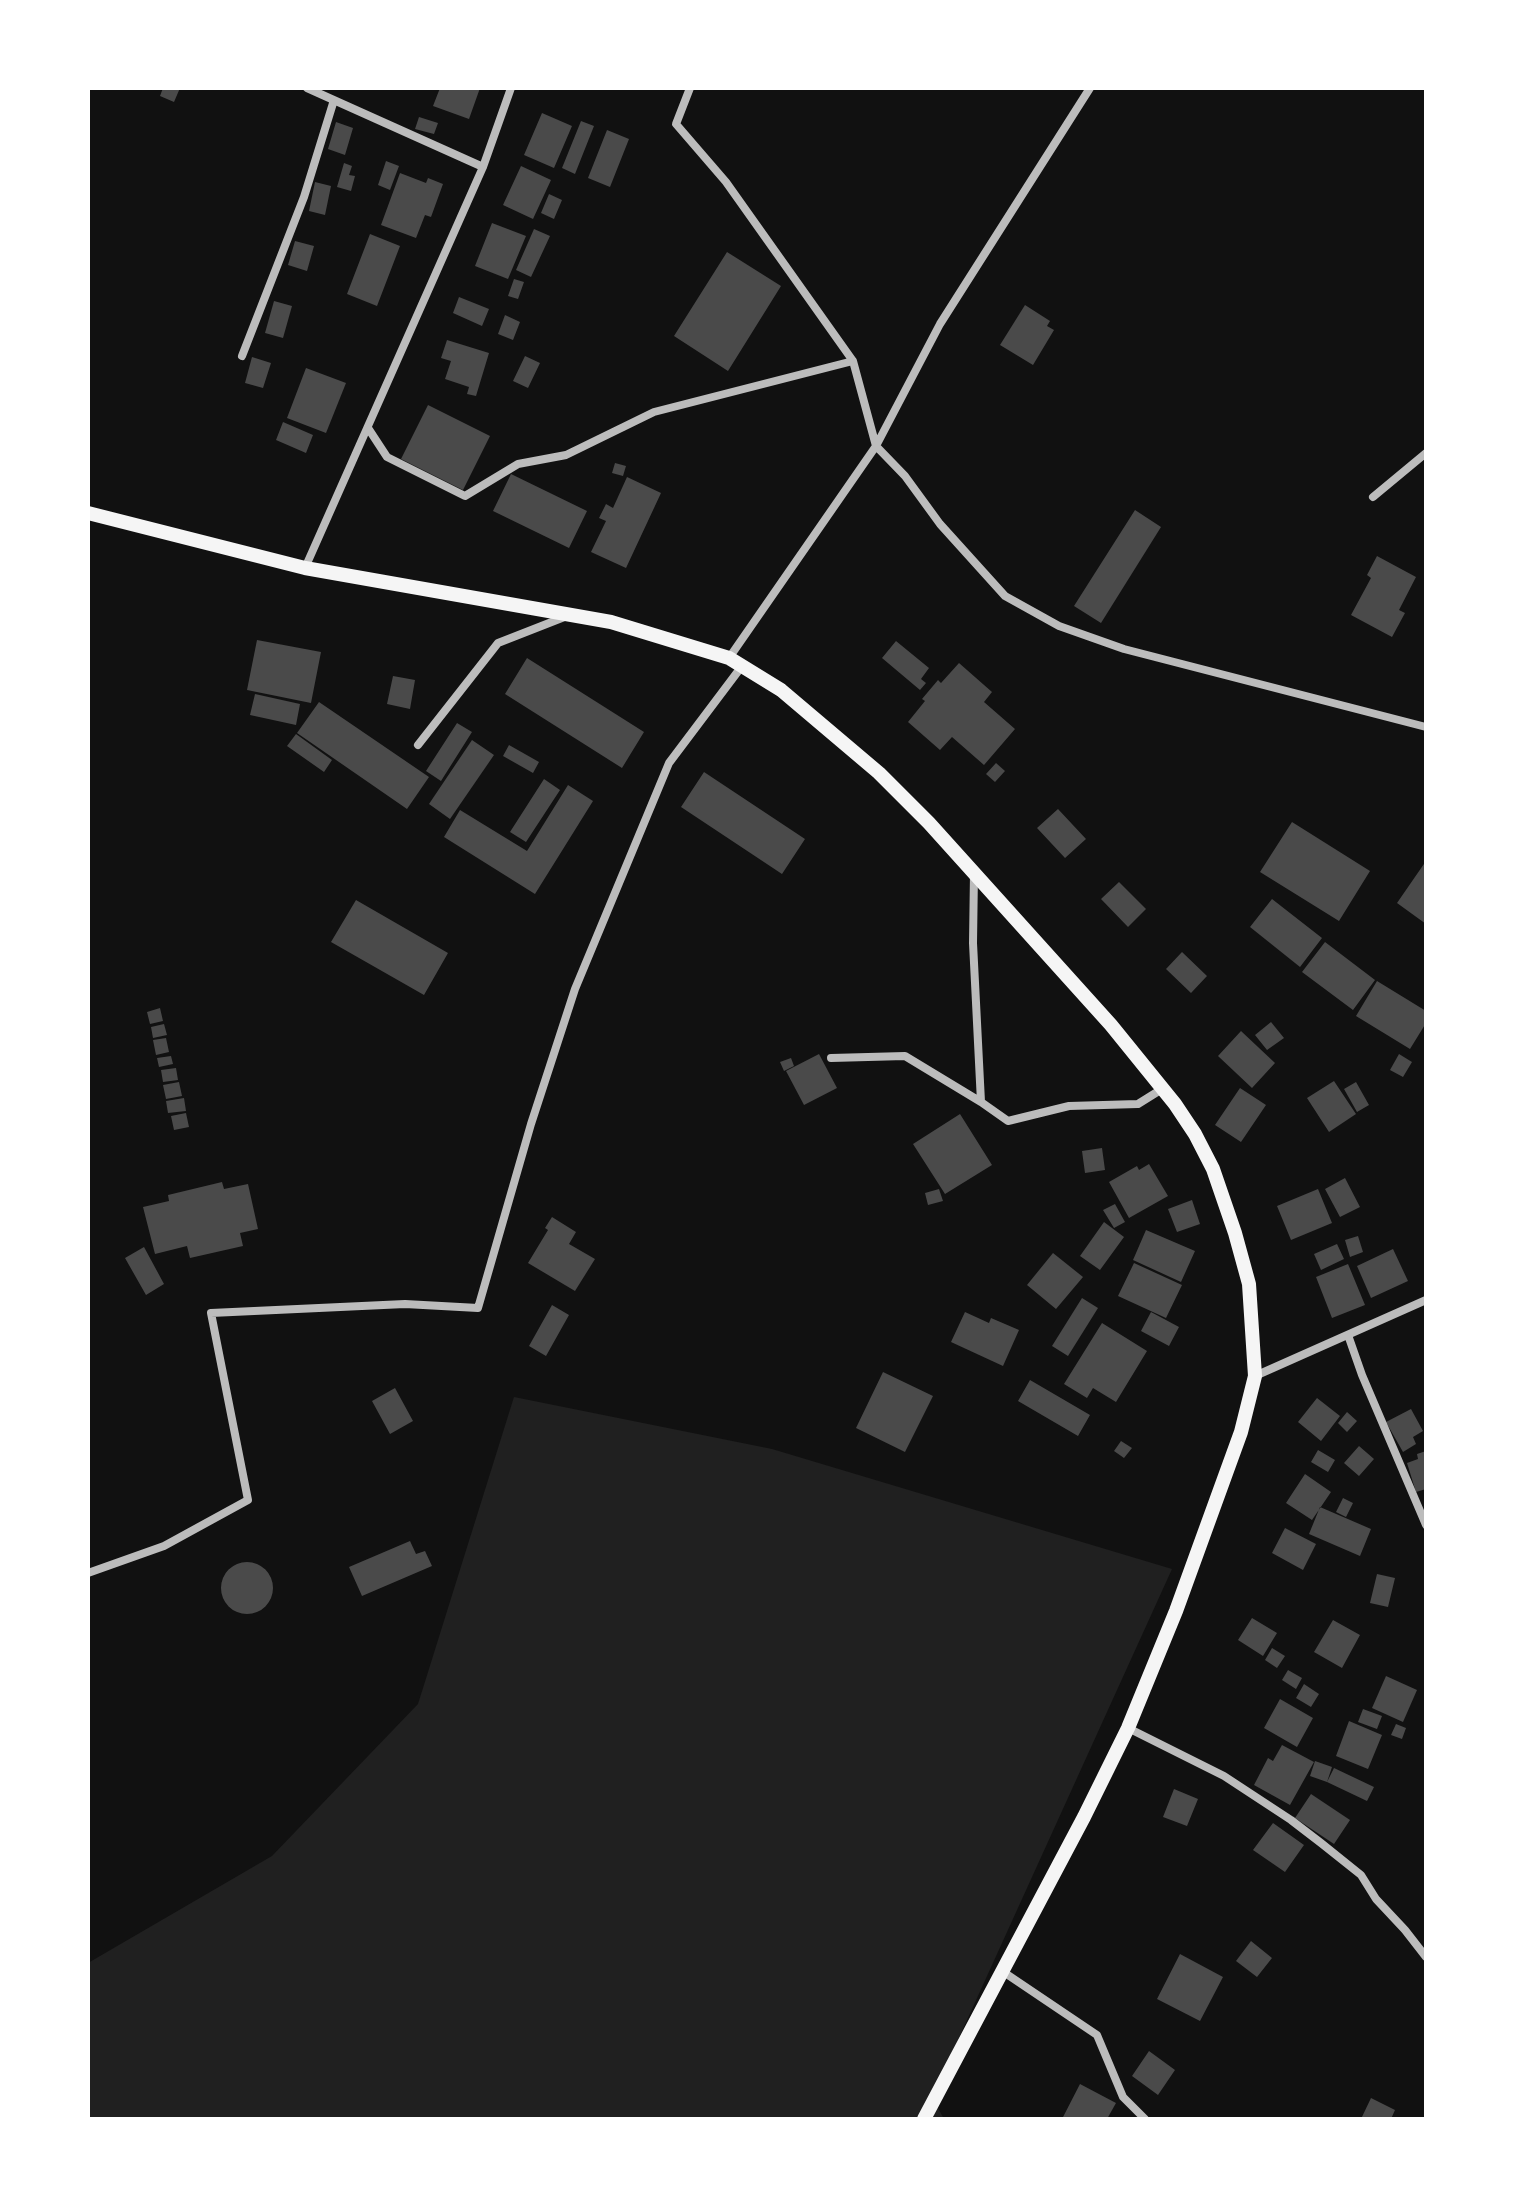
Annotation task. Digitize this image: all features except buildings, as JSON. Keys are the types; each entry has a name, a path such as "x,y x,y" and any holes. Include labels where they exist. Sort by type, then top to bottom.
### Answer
{"main road":[{"path":"88,513 305,568 611,622 729,658 781,690 879,773 929,823 1111,1025 1195,1134 1213,1169 1249,1284 1255,1376 1241,1432 1176,1611 1128,1728 924,2119"}],"street":[{"path":"307,88 483,167"},
{"path":"305,568 483,167 511,88"},
{"path":"690,88 676,124 726,182 853,361 876,446 905,476 940,524 1005,596 1059,626 1124,649 1426,727"},
{"path":"729,658 876,446 940,324 1090,88"},
{"path":"242,356 304,197 334,100"},
{"path":"368,428 387,457 465,496 518,464 566,455 654,412 853,361"},
{"path":"1373,497 1426,453"},
{"path":"418,745 498,643 572,615"},
{"path":"88,1573 164,1546 248,1500 211,1313 405,1304 478,1308 531,1124 581,975 669,763 742,666"},
{"path":"974,873 973,943 981,1102"},
{"path":"831,1058 905,1056 1008,1121 1069,1106 1138,1104 1162,1089"},
{"path":"1255,1376 1426,1300"},
{"path":"1348,1335 1426,1525"},
{"path":"1128,1728 1224,1776 1321,1843 1361,1875 1376,1899 1426,1957"},
{"path":"1002,1971 1097,2035 1123,2097 1145,2119"}],"shaded area":[{"path":"514,1397 772,1449 1172,1569 932,2097 944,2119 88,2119 88,1963 272,1856 418,1704"}]}
